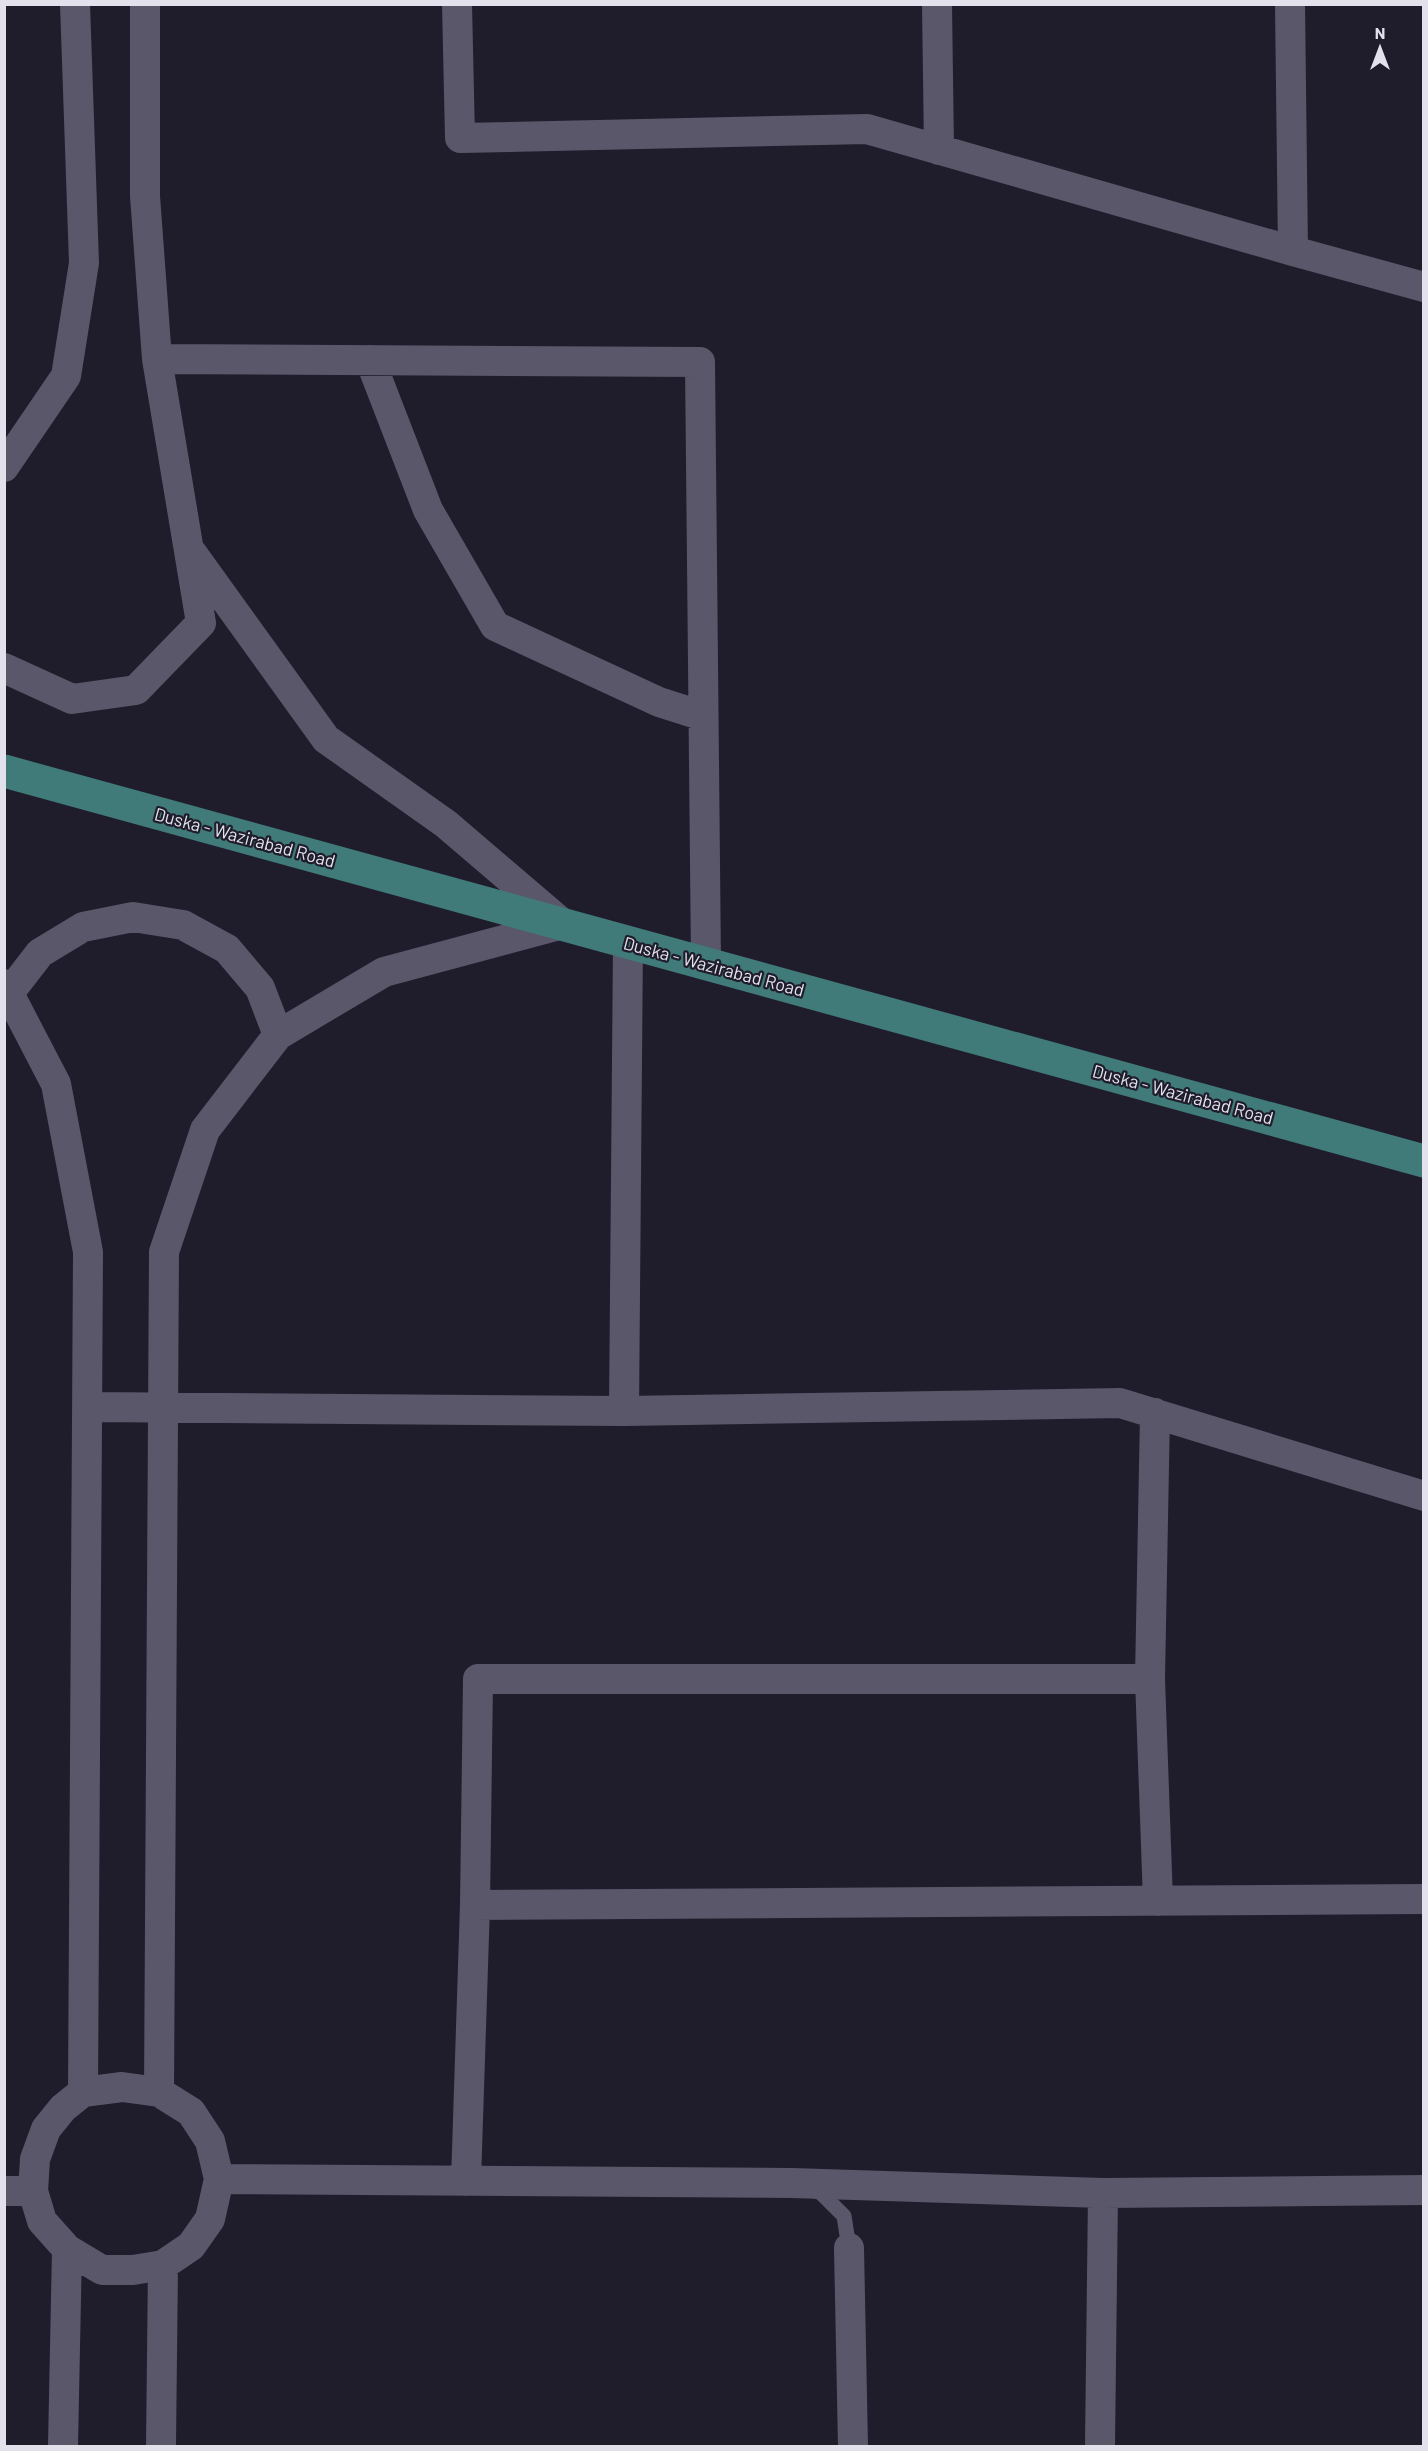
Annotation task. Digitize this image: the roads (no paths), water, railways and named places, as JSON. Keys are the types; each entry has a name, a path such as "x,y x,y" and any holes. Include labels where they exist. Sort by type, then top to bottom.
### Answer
{"main road":[{"name":"Duska - Wazirabad Road","path":"4,771 1424,1161"}],"street":[{"path":"4,467 66,376 82,274 82,193 75,4"},
{"path":"4,668 72,699 136,690 201,623 157,359 145,196 145,4"},
{"path":"457,4 460,138 867,129 1424,287"},
{"path":"937,4 939,150"},
{"path":"1290,4 1293,251"},
{"path":"157,359 700,362 706,963"},
{"path":"370,360 428,510 495,626 659,702 703,716"},
{"path":"189,548 326,739 446,824 563,924"},
{"path":"82,2092 88,1252 56,1084 7,988 40,953 83,927 133,917 183,925 227,949 260,988 278,1035"},
{"path":"159,2092 164,1252 205,1130 278,1035 384,972 563,924"},
{"path":"624,1411 628,942"},
{"path":"88,1407 624,1411 1120,1402 1424,1496"},
{"path":"1155,1413 1150,1679 1158,1901"},
{"path":"466,2181 475,1905 478,1679 1150,1679"},
{"path":"475,1905 1424,1899"},
{"path":"122,2087 159,2092 191,2112 210,2141 219,2179 210,2219 191,2246 163,2265 133,2271 102,2271 67,2249 19,2191 35,2159 45,2129 63,2108 82,2092 122,2087"},
{"path":"219,2179 792,2182 1103,2193 1424,2190"},
{"path":"1100,2446 1103,2193"},
{"path":"849,2248 853,2446"},
{"path":"63,2446 67,2249"},
{"path":"161,2446 163,2265"}],"lane":[{"path":"792,2182 821,2193 844,2216 849,2248"}]}
